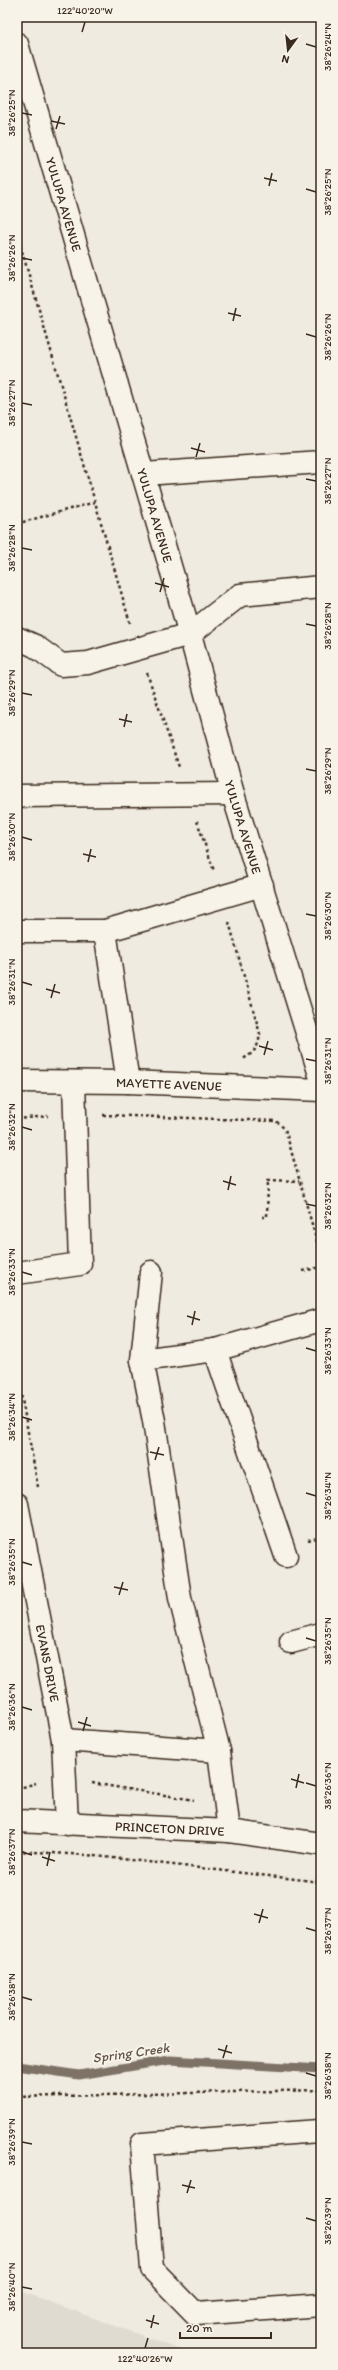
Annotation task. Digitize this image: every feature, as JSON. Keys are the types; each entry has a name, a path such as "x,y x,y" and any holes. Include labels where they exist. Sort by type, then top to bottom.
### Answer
{"street":[{"name":"YULUPA AVENUE","path":"17,44 144,474 190,634 233,794 321,1078"},
{"path":"144,474 321,462"},
{"path":"17,638 35,646 62,665 88,663 190,634 240,595 321,587"},
{"path":"17,796 233,794"},
{"path":"17,931 104,931 262,885"},
{"path":"104,931 128,1082"},
{"name":"MAYETTE AVENUE","path":"17,1082 128,1082 321,1090"},
{"path":"17,1273 80,1264 74,1083"},
{"path":"151,1272 142,1360 154,1421 180,1598 219,1751 229,1831"},
{"path":"142,1360 215,1350 321,1320"},
{"path":"215,1350 286,1556"},
{"name":"EVANS DRIVE","path":"17,1504 63,1740 67,1824"},
{"path":"291,1642 321,1634"},
{"path":"63,1740 219,1751"},
{"name":"PRINCETON DRIVE","path":"17,1821 229,1831 321,1844"},
{"path":"319,2131 142,2144 152,2269 196,2314 321,2305"}],"path":[{"path":"17,234 138,649 222,896 260,1034 258,1046 255,1052 239,1061"},
{"path":"17,520 23,522 95,502"},
{"path":"17,1119 75,1114 276,1121 285,1129 321,1256"},
{"path":"262,1217 267,1217 268,1180 300,1181"},
{"path":"303,1271 321,1267"},
{"path":"17,1789 36,1783"},
{"path":"17,1851 87,1855 321,1882"},
{"path":"17,2097 321,2090"}],"shaded area":[{"path":"17,2287 23,2292 189,2353 17,2353"}],"waterway":[{"name":"Spring Creek","path":"17,2066 79,2075 170,2060 321,2069"}]}
